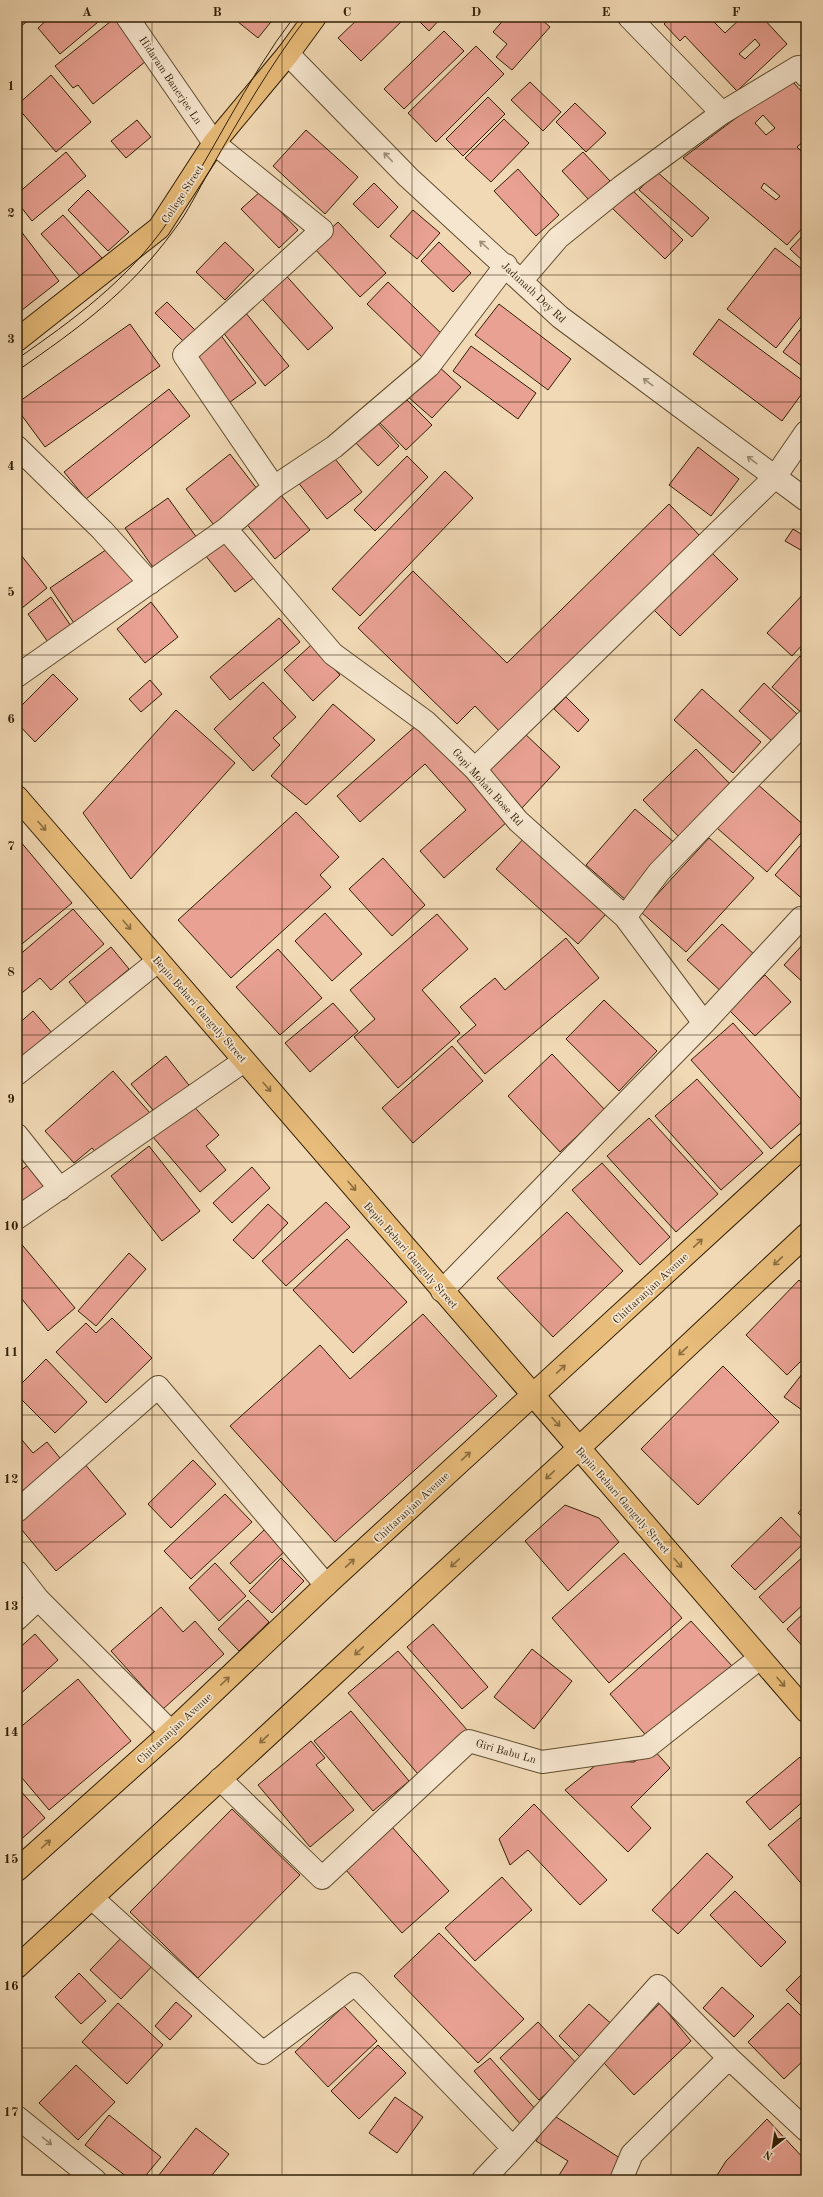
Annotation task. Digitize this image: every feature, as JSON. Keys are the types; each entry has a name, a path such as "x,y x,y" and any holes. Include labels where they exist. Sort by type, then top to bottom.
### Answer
{"main road":[{"name":"College Street","path":"17,340 159,228 214,143 288,54 315,17"},
{"name":"Bepin Behari Ganguly Street","path":"17,797 806,1712"},
{"name":"Chittaranjan Avenue","path":"17,1870 171,1732 326,1585 806,1144"},
{"path":"17,1967 579,1448 806,1235"}],"street":[{"path":"629,17 722,113"},
{"name":"Hidaram Banerjee Ln","path":"132,19 214,143 322,230 184,355 274,487"},
{"name":"Jadunath Dey Rd","path":"288,54 408,177 506,265 560,317 806,500"},
{"path":"522,280 558,238 621,187 722,113 798,67 806,76"},
{"path":"17,676 226,529 274,487 334,447 429,366 506,265"},
{"path":"475,769 775,477 806,432"},
{"path":"17,447 102,530 150,583"},
{"name":"Gopi Mohan Bose Rd","path":"226,529 333,654 426,722 475,769 518,821 625,917 704,1023"},
{"path":"625,917 659,872 806,721"},
{"path":"442,1291 704,1023 802,918 806,923"},
{"path":"17,1074 158,961"},
{"path":"17,1218 244,1061"},
{"path":"17,1135 60,1189"},
{"path":"17,1511 158,1387 326,1585"},
{"path":"17,1572 38,1599 171,1732"},
{"path":"17,1619 38,1599"},
{"name":"Giri Babu Ln","path":"220,1779 322,1878 469,1741 542,1762 647,1748 760,1658"},
{"path":"92,1898 263,2053 355,1984 513,2148"},
{"path":"483,2180 658,1986 729,2058 806,2130"},
{"path":"621,2180 632,2154 729,2058"},
{"path":"17,2117 95,2180"}],"building":[{"path":"17,17 33,17 17,29"},
{"path":"50,17 104,17 60,54 38,28"},
{"path":"116,17 118,17 151,57 93,104 78,85 73,88 55,66"},
{"path":"232,17 275,17 258,38"},
{"path":"360,17 406,17 361,61 338,38"},
{"path":"415,17 442,17 429,31"},
{"path":"506,17 539,17 550,27 512,70 496,57 507,44 493,32"},
{"path":"671,17 709,17 725,33 742,17 762,17 787,44 737,91 685,36 680,41 664,24","holes":["755,39 760,45 745,59 739,54"]},
{"path":"444,31 464,51 404,109 384,89"},
{"path":"476,46 504,74 436,142 408,113"},
{"path":"51,75 91,122 56,152 17,107 17,105"},
{"path":"789,78 806,96 806,139 797,147 806,156 806,224 787,245 683,158","holes":["763,115 775,128 766,135 755,123","764,183 780,196 776,200 761,188"]},
{"path":"530,82 561,112 543,131 511,100"},
{"path":"488,97 505,114 463,156 446,139"},
{"path":"575,103 606,133 586,152 556,122"},
{"path":"504,119 529,143 491,182 465,158"},
{"path":"137,120 151,137 126,158 111,141"},
{"path":"306,130 358,177 325,214 273,166"},
{"path":"66,152 86,176 32,221 17,202 17,194"},
{"path":"583,152 610,181 589,200 562,171"},
{"path":"518,169 559,215 536,236 494,191"},
{"path":"656,171 709,218 692,237 639,190"},
{"path":"374,183 398,207 378,228 353,204"},
{"path":"630,188 683,240 665,259 611,207"},
{"path":"88,190 129,232 108,251 68,210"},
{"path":"261,191 298,230 279,248 241,209"},
{"path":"413,210 440,233 417,259 390,236"},
{"path":"63,215 102,258 81,277 41,234"},
{"path":"338,222 386,273 360,297 312,246"},
{"path":"17,226 59,281 17,314"},
{"path":"806,232 806,264 790,249"},
{"path":"225,242 254,270 225,300 196,272"},
{"path":"439,242 471,273 453,292 421,261"},
{"path":"775,248 806,272 806,310 776,348 727,309"},
{"path":"282,271 333,328 308,350 257,293"},
{"path":"388,282 446,338 425,360 367,304"},
{"path":"167,302 196,331 184,342 155,313"},
{"path":"499,304 571,359 548,390 475,335"},
{"path":"245,312 289,366 265,386 222,331"},
{"path":"719,319 806,383 806,388 782,421 693,354"},
{"path":"806,322 806,369 783,352"},
{"path":"130,324 160,366 45,447 17,409 17,403"},
{"path":"220,334 256,383 226,405 190,356"},
{"path":"471,346 536,393 518,419 453,371"},
{"path":"436,364 461,387 432,418 407,396"},
{"path":"169,389 190,416 86,499 64,472"},
{"path":"404,397 432,425 406,450 379,422"},
{"path":"375,420 399,446 378,466 353,440"},
{"path":"698,447 739,479 711,516 669,485"},
{"path":"230,454 261,494 217,529 186,489"},
{"path":"331,454 362,492 327,519 297,481"},
{"path":"407,456 428,477 375,531 354,510"},
{"path":"445,471 473,498 360,616 332,589"},
{"path":"276,489 310,530 275,559 241,517"},
{"path":"168,498 200,542 157,573 125,528"},
{"path":"669,504 703,539 503,735 475,706 457,724 358,628 413,571 507,663"},
{"path":"793,529 806,537 806,553 785,541"},
{"path":"225,540 255,577 235,592 205,555"},
{"path":"113,545 139,584 76,626 50,588"},
{"path":"708,549 738,579 680,636 650,606"},
{"path":"17,550 47,588 17,612"},
{"path":"806,591 806,641 792,656 767,633"},
{"path":"51,597 71,626 48,642 28,614"},
{"path":"151,602 178,637 145,663 117,629"},
{"path":"279,618 300,642 230,700 210,677"},
{"path":"806,644 806,656 800,650"},
{"path":"311,645 340,675 313,701 284,670"},
{"path":"800,656 806,661 806,710 803,714 772,687"},
{"path":"53,674 78,699 35,742 17,723 17,710"},
{"path":"150,680 162,694 141,712 129,699"},
{"path":"263,682 296,717 273,738 280,745 253,771 214,729"},
{"path":"764,683 799,716 774,743 739,711"},
{"path":"702,689 761,742 733,773 674,720"},
{"path":"566,697 589,720 578,732 554,709"},
{"path":"333,704 375,740 306,805 271,776"},
{"path":"176,710 235,763 131,879 83,813"},
{"path":"419,723 508,821 444,878 420,851 466,810 425,764 360,822 337,796"},
{"path":"523,732 560,767 522,808 484,773"},
{"path":"696,749 734,788 681,839 643,800"},
{"path":"756,783 806,827 767,872 717,828"},
{"path":"635,809 676,844 627,901 586,865"},
{"path":"296,812 339,857 320,875 331,887 231,978 178,920"},
{"path":"525,837 608,912 578,944 496,869"},
{"path":"709,838 754,878 686,952 641,912"},
{"path":"806,839 806,902 775,875"},
{"path":"20,841 72,903 17,948 17,844"},
{"path":"383,858 425,905 392,936 349,889"},
{"path":"73,909 104,944 51,990 40,978 17,997 17,957"},
{"path":"325,913 362,954 332,981 295,941"},
{"path":"437,914 468,949 422,990 460,1033 398,1088 354,1037 375,1019 350,990"},
{"path":"722,924 758,958 724,994 687,960"},
{"path":"566,938 599,978 485,1074 457,1041 476,1025 460,1007 495,978 505,990"},
{"path":"806,941 806,985 784,965"},
{"path":"111,947 129,969 87,1004 69,982"},
{"path":"278,949 322,998 280,1035 236,987"},
{"path":"765,975 791,1002 755,1036 729,1010"},
{"path":"604,1000 657,1051 619,1091 566,1039"},
{"path":"333,1003 358,1031 310,1072 285,1043"},
{"path":"33,1011 53,1034 17,1061 17,1025"},
{"path":"733,1023 806,1105 806,1118 771,1149 691,1060"},
{"path":"452,1046 483,1081 413,1143 382,1108"},
{"path":"552,1054 605,1110 560,1152 508,1096"},
{"path":"166,1056 192,1089 158,1116 131,1084"},
{"path":"113,1071 150,1113 100,1157 92,1148 74,1163 45,1131"},
{"path":"697,1079 763,1153 721,1190 655,1116"},
{"path":"191,1103 219,1135 206,1146 226,1170 200,1192 152,1136"},
{"path":"649,1118 718,1194 676,1232 607,1156"},
{"path":"149,1146 200,1211 162,1241 111,1176"},
{"path":"31,1163 47,1186 20,1205 17,1201 17,1173"},
{"path":"602,1163 670,1237 640,1265 572,1190"},
{"path":"252,1167 270,1188 232,1223 213,1203"},
{"path":"326,1202 350,1227 286,1286 262,1261"},
{"path":"268,1204 288,1223 253,1259 233,1240"},
{"path":"567,1212 623,1271 553,1337 497,1278"},
{"path":"347,1239 407,1302 353,1353 293,1290"},
{"path":"18,1240 75,1308 48,1331 17,1293"},
{"path":"129,1253 146,1269 96,1326 78,1311"},
{"path":"799,1280 806,1287 806,1356 787,1375 746,1335"},
{"path":"423,1314 497,1396 335,1542 230,1426 320,1345 350,1379"},
{"path":"112,1318 152,1358 106,1403 56,1352 86,1323 96,1333"},
{"path":"46,1359 87,1402 55,1433 17,1395 17,1388"},
{"path":"723,1366 779,1422 698,1505 641,1449"},
{"path":"806,1369 806,1413 784,1397"},
{"path":"17,1434 33,1453 47,1442 65,1464 17,1502"},
{"path":"193,1460 216,1484 171,1528 148,1504"},
{"path":"84,1463 126,1514 56,1571 17,1524 17,1517"},
{"path":"225,1494 252,1522 191,1579 164,1551"},
{"path":"806,1504 806,1520 798,1513"},
{"path":"565,1505 599,1518 619,1542 568,1591 525,1541"},
{"path":"781,1517 805,1542 755,1590 731,1566"},
{"path":"264,1530 285,1551 250,1584 230,1563"},
{"path":"624,1553 682,1618 609,1683 552,1618"},
{"path":"806,1554 806,1602 783,1623 759,1597"},
{"path":"281,1558 304,1581 272,1613 249,1591"},
{"path":"215,1563 246,1596 219,1621 189,1588"},
{"path":"248,1600 269,1622 239,1651 218,1629"},
{"path":"161,1607 183,1632 195,1621 224,1654 163,1709 111,1651"},
{"path":"806,1611 806,1650 787,1629"},
{"path":"691,1621 733,1667 650,1740 610,1694"},
{"path":"433,1624 488,1687 462,1709 407,1647"},
{"path":"35,1634 58,1660 17,1697 17,1650"},
{"path":"532,1649 572,1681 534,1729 494,1697"},
{"path":"398,1651 468,1731 418,1774 348,1693"},
{"path":"78,1679 131,1741 49,1810 17,1772 17,1730"},
{"path":"351,1711 409,1781 373,1811 314,1741"},
{"path":"311,1741 325,1758 316,1765 354,1810 310,1847 258,1785"},
{"path":"653,1749 670,1768 631,1807 651,1828 628,1852 565,1790 601,1761 634,1762"},
{"path":"800,1757 806,1765 806,1799 770,1830 746,1802"},
{"path":"17,1787 45,1818 17,1843"},
{"path":"534,1804 607,1880 580,1905 528,1850 510,1865 499,1839"},
{"path":"232,1809 300,1875 198,1978 130,1912"},
{"path":"806,1813 806,1889 768,1845"},
{"path":"392,1827 449,1891 402,1933 345,1869"},
{"path":"707,1853 733,1877 678,1934 652,1910"},
{"path":"502,1877 532,1910 475,1961 445,1928"},
{"path":"735,1891 786,1942 761,1967 710,1915"},
{"path":"128,1931 158,1960 121,1999 90,1970"},
{"path":"439,1933 524,2019 478,2063 394,1976"},
{"path":"806,1970 806,2010 786,1990"},
{"path":"79,1973 106,2001 81,2024 55,1997"},
{"path":"722,1987 754,2016 734,2037 703,2008"},
{"path":"176,2002 192,2016 170,2040 155,2026"},
{"path":"118,2003 163,2045 127,2084 82,2042"},
{"path":"660,2003 691,2041 634,2095 603,2062"},
{"path":"788,2003 806,2021 806,2058 784,2079 748,2042"},
{"path":"589,2004 615,2027 584,2061 559,2036"},
{"path":"344,2006 377,2041 328,2087 295,2052"},
{"path":"538,2022 578,2065 539,2100 500,2058"},
{"path":"378,2045 406,2073 359,2119 331,2091"},
{"path":"490,2058 538,2112 522,2126 474,2071"},
{"path":"76,2065 115,2102 78,2140 39,2103"},
{"path":"395,2097 423,2117 397,2153 369,2133"},
{"path":"109,2115 161,2157 142,2180 131,2180 85,2145"},
{"path":"553,2115 623,2160 610,2180 556,2180 568,2161 536,2141"},
{"path":"767,2119 806,2161 806,2177 803,2180 714,2180 726,2161"},
{"path":"196,2128 229,2154 208,2180 155,2180"}],"tram line":[{"path":"17,359 79,314 98,298 117,281 152,244 199,172 244,93 276,41 294,17"},
{"path":"17,371 61,340 102,308 121,291 157,252 184,216 256,92 280,54 307,17"}]}
